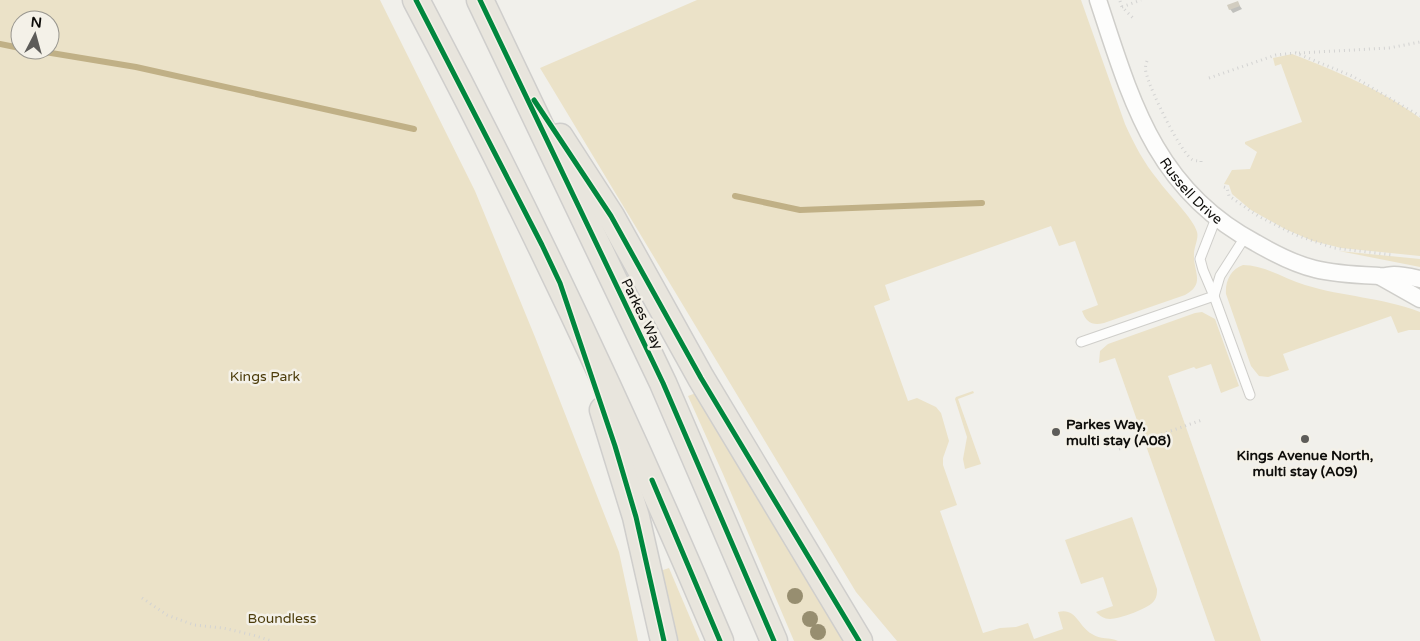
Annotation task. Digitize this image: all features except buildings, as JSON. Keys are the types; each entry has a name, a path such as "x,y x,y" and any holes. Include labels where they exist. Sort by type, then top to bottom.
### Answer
{"main road":[{"path":"416,0 542,245 652,480 720,641"},
{"name":"Parkes Way","path":"480,0 663,383 774,641"},
{"path":"511,67 611,216 706,386 860,641"},
{"path":"560,284 625,479 639,530 664,641"}],"street":[{"name":"Russell Drive","path":"1098,0 1130,94 1152,141 1168,166 1194,197 1216,218 1245,237 1303,266 1318,270 1381,276 1392,275 1420,279"},
{"name":"Russell Drive","path":"1381,276 1420,299"}],"lane":[{"path":"1216,218 1200,258 1250,395"},
{"path":"1214,296 1220,276 1245,237"},
{"path":"1081,342 1214,296"}],"path":[{"path":"1120,0 1122,7 1133,18"},
{"path":"1122,7 1141,0"},
{"path":"1209,78 1276,55 1389,48 1420,42"},
{"path":"1296,53 1352,76 1420,116"},
{"path":"1147,61 1147,76 1163,115 1186,152 1193,160 1201,162 1201,166"},
{"path":"1224,186 1227,188 1229,196 1258,216 1296,235 1334,248 1401,256"},
{"path":"1119,449 1202,420"},
{"path":"142,598 167,615 194,625 223,628 272,641"}],"green space":[{"name":"Kings Park","path":"0,0 380,0 475,191 535,337 619,552 638,641 0,641"},
{"path":"697,0 1081,0 1132,139 1148,167 1186,213 1197,232 1194,254 1197,277 1195,286 1185,295 1104,323 1096,324 1090,322 1085,318 1082,311 1098,305 1075,241 1059,246 1051,226 885,285 890,300 874,306 908,401 917,398 936,407 941,413 949,441 943,458 943,465 957,505 940,511 983,633 1028,623 1034,639 1063,629 1058,612 1064,611 1073,615 1087,631 1095,636 1118,641 897,641 856,592 540,68"},
{"path":"1292,54 1375,90 1420,118 1420,256 1341,248 1313,241 1285,229 1251,210 1232,194 1229,185 1224,184 1232,170 1250,169 1257,152 1245,144 1245,142 1302,122 1281,64 1275,66 1273,58"},
{"path":"1339,251 1420,259 1420,267 1410,265"},
{"path":"1243,265 1259,267 1320,289 1391,303 1420,312 1420,330 1398,333 1391,316 1283,354 1289,370 1268,377 1259,376 1251,366 1226,294 1230,276 1235,269"},
{"path":"1202,312 1215,319 1239,386 1221,393 1211,364 1196,369 1194,367 1168,376 1261,641 1215,641 1115,358 1099,363 1100,351 1108,344"},
{"path":"973,391 974,393 958,399 981,464 965,469 963,459 967,437 955,399"},
{"path":"696,393 844,641 794,641 688,396"},
{"path":"1132,517 1157,589 1156,596 1151,604 1141,610 1110,619 1096,612 1113,606 1103,577 1081,584 1065,540"},
{"path":"669,568 700,641 674,641 660,571"}],"waterway":[{"path":"0,44 10,46"},
{"path":"60,54 136,67 414,129"},
{"path":"735,196 800,210 982,203"}],"cycle path":[{"path":"416,0 560,283 615,446 636,517 664,641"},
{"path":"480,0 663,383 774,641"},
{"path":"534,100 611,216 701,378 859,641"},
{"path":"652,480 720,641"}],"place":[{"name":"Parkes Way, multi stay (A08)","path":"1056,432"},
{"name":"Kings Avenue North, multi stay (A09)","path":"1305,439"}],"park label":[{"name":"Boundless","path":"282,618"}]}
